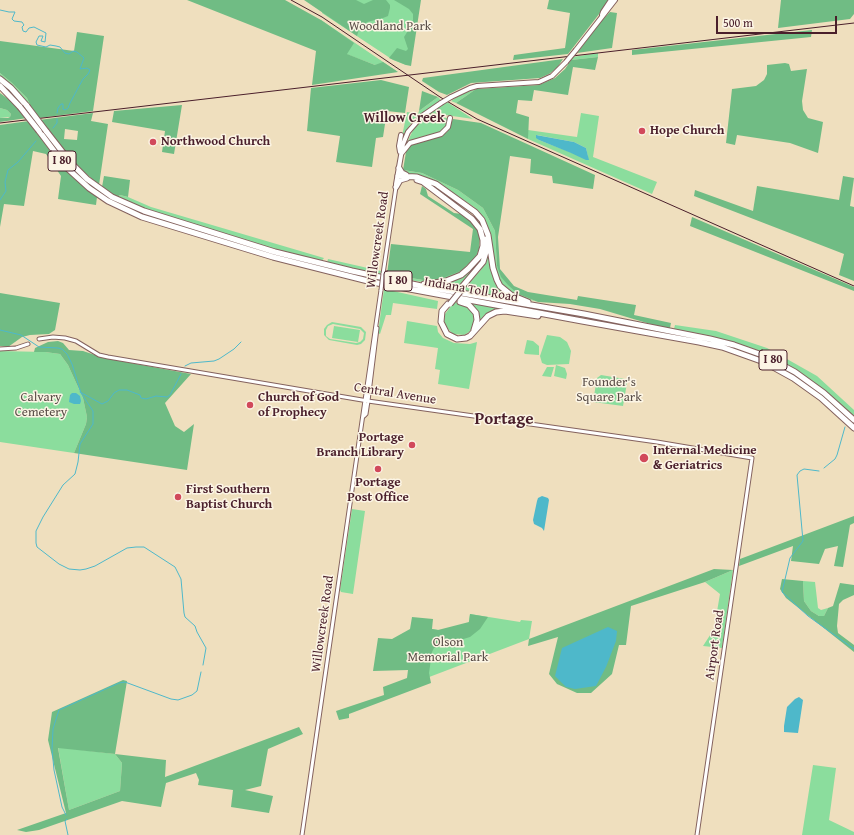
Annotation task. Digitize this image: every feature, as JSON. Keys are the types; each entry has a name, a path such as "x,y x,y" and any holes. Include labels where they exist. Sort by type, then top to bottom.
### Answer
{"highway":[{"name":"Indiana Toll Road","path":"0,78 27,106 71,163 110,199 253,246 324,265 399,282 568,311 722,347 774,367 812,390 834,408 854,428"},
{"name":"Indiana Toll Road","path":"0,86 20,107 67,168 89,188 142,217 241,248 323,271 407,289 567,318 667,333"},
{"path":"399,168 402,173 408,177 423,182 434,188 469,212 477,220 484,232 487,246 481,265 442,312 441,322 447,334 457,339 466,338 470,336 488,316 498,311 567,318"},
{"path":"398,176 417,177 430,182 444,189 470,207 479,216 488,235 494,275 500,286 506,291 522,300 568,311"},
{"path":"396,187 400,180 408,177"},
{"path":"399,282 429,284 446,281 468,269 477,260 482,252 482,234 477,224 423,182"},
{"path":"430,182 473,213 483,226 487,236 488,246 484,262 478,271 462,288"},
{"path":"407,289 465,303 471,306 476,313 477,320 476,327 469,335 457,337 450,334 445,329 443,316 449,304"},
{"name":"Indiana Toll Road","path":"675,335 710,339 734,345 776,362 815,385 854,420"}],"main road":[{"path":"602,16 611,0"},
{"path":"400,156 403,144 412,127 422,116 451,97 477,86 539,82 552,76 576,50 615,0"},
{"path":"400,156 410,144 435,137 446,131 450,118"},
{"path":"400,156 399,146 401,135"},
{"name":"Willowcreek Road","path":"302,835 364,416 366,414 366,400 377,332 376,327 400,156"},
{"name":"Central Avenue","path":"39,339 53,337 65,338 76,341 99,355 108,357 366,400 657,442 752,458"},
{"path":"0,348 16,348 28,344"},
{"name":"Airport Road","path":"698,835 752,458"}],"green space":[{"path":"187,0 285,0 321,20 354,43 347,54 375,65 383,62 398,72 312,85 316,51"},
{"path":"304,0 356,0 364,4 373,0 386,0 390,5 390,8 388,16 367,22 359,29 357,36"},
{"name":"Woodland Park","path":"324,0 420,0 406,65 393,60 322,13"},
{"path":"394,0 421,0 411,66 389,58 397,48 406,51 408,49 404,37 413,20 413,14 409,9"},
{"path":"549,0 610,0 568,54 513,60 514,55 565,48 570,13 547,9"},
{"path":"781,0 854,0 854,14 850,19 778,28"},
{"path":"610,12 617,13 612,48 577,53 602,20"},
{"name":"Woodland Park","path":"321,20 398,72 317,43"},
{"path":"812,30 811,37 632,55 632,50"},
{"path":"77,32 104,36 93,111 39,118 31,107 27,98 0,73 0,41 74,51"},
{"path":"598,53 598,57 571,60 573,57"},
{"path":"598,57 595,70 573,67 568,95 534,90 532,101 518,100 516,113 529,117 528,139 456,103 476,89 539,85 555,78 565,69 571,60"},
{"path":"563,59 557,68 540,78 471,83 447,95 439,92 422,81 423,78"},
{"path":"789,64 791,71 807,69 802,101 803,110 808,118 823,122 818,153 790,143 737,135 735,145 726,143 732,89 756,86 764,80 767,74 767,65"},
{"path":"0,73 27,98 31,107 0,76"},
{"path":"381,80 409,87 405,113 387,111 383,137 376,138 372,167 336,162 340,136 307,131 311,88"},
{"path":"476,89 456,103 451,101 462,94"},
{"path":"422,91 438,97 419,111"},
{"path":"0,93 19,107 27,118 0,122 0,118 8,118 11,114 7,110 0,108"},
{"path":"438,97 441,100 414,119 401,141 407,112 418,114 419,111"},
{"path":"447,102 473,119 432,113 432,116 447,118 446,128 442,132 405,147 415,126 427,115"},
{"path":"182,105 174,154 162,152 165,131 112,122 114,111"},
{"path":"0,108 7,110 11,114 10,117 0,118"},
{"path":"93,113 91,121 108,124 99,185 75,164 39,120","holes":["65,129 78,131 77,140 64,139"]},
{"path":"581,113 599,116 593,157 657,182 652,194 528,139 528,130 577,137","holes":["537,135 574,142 586,148 588,157 575,154 539,140"]},
{"path":"453,119 481,123 595,175 593,189 553,183 552,176 530,173 531,159 510,156 498,237 500,269 514,286 528,292 577,300 578,296 636,305 634,315 671,323 670,328 657,326 600,309 570,304 538,302 518,294 508,285 501,277 497,266 495,231 483,208 458,190 422,173 403,170 408,147 412,144 440,136 447,132"},
{"path":"29,121 59,162 73,177 97,197 96,205 58,199 61,176 46,154 33,151 24,206 4,204 0,227 0,125"},
{"path":"403,170 422,173 458,190 483,208 495,231 497,266 518,294 538,302 516,296 502,285 496,275 491,236 474,207 435,181 404,173"},
{"path":"104,176 130,180 128,197 120,195 117,197 102,187"},
{"path":"843,176 854,178 850,206 854,207 854,281 839,275 844,254 694,196 695,190 753,211 757,186 839,200"},
{"path":"422,186 426,189 428,196 454,213 462,214 475,224 479,231 479,249 476,257 461,271 440,279 423,280 387,274 391,244 470,252 473,229 420,194"},
{"path":"120,195 151,207 324,258 321,262 274,249 136,206 117,197"},
{"path":"692,217 854,287 854,291 690,226"},
{"path":"484,250 480,263 457,290 428,285 457,278"},
{"path":"489,252 495,279 518,300 462,291 485,264"},
{"path":"476,257 464,270 445,280 422,282 386,276 387,274 423,280 461,271"},
{"path":"328,259 381,271 380,275 327,263"},
{"path":"384,289 438,301 437,309 393,303 391,315 386,315 380,334 378,333"},
{"path":"0,293 60,303 55,330 49,334 22,337 8,347 0,346"},
{"path":"454,302 465,304 473,311 476,319 473,328 464,335 453,334 445,326 445,314"},
{"path":"465,302 508,309 500,310 478,326 478,316"},
{"path":"407,321 437,326 438,332 443,338 454,343 470,344 477,342 469,389 438,384 440,370 435,369 438,348 404,343"},
{"path":"332,322 361,327 366,332 365,340 361,344 357,345 329,340 324,335 324,329","holes":["333,324 360,329 364,333 363,339 356,343 330,339 326,336 328,326"]},
{"path":"675,325 716,331 767,348 817,376 854,410 854,417 819,386 791,367 744,346 709,336 674,329"},
{"path":"334,326 360,330 358,342 332,338"},
{"path":"547,335 560,337 567,342 571,351 569,364 547,365 542,363 540,356"},
{"path":"527,340 533,341 539,346 539,355 524,353"},
{"path":"58,341 63,343 69,350 83,351 104,358 191,374 165,403 175,426 184,432 194,424 187,470 74,453 86,424 87,417 83,398 68,365 60,354 34,352 35,348 48,342"},
{"name":"Calvary Cemetery","path":"0,351 45,352 60,354 68,365 83,398 87,417 86,424 74,453 0,442"},
{"path":"556,365 565,368 567,374 566,379 554,376"},
{"path":"547,367 554,367 551,377 542,376"},
{"name":"Founder's Square Park","path":"601,375 625,379 627,383 623,406 593,402 597,378"},
{"path":"352,509 365,511 353,594 341,592 340,590"},
{"path":"854,516 854,523 850,525 843,567 834,566 838,546 825,549 819,564 791,561 793,546 739,566 740,559"},
{"path":"714,569 733,570 705,582 631,606 626,645 619,645 612,674 591,693 577,693 557,684 549,674 558,637 528,646 529,639"},
{"path":"733,570 722,648 703,646 714,629 720,594 705,582"},
{"path":"782,579 803,581 804,601 811,611 819,616 824,616 828,608 833,606 840,583 854,585 854,595 843,600 839,604 837,626 838,633 854,645 854,652 786,598 780,589"},
{"path":"803,581 815,582 818,608 821,610 828,608 824,616 819,616 811,611 804,601"},
{"name":"Olson Memorial Park","path":"470,614 520,622 521,620 532,621 529,639 424,679 432,629 467,634"},
{"path":"470,614 488,617 480,629 470,637 434,648 429,673 431,683 349,714 349,718 339,720 336,711 384,695 383,687 407,678 408,670 373,671 378,638 392,639 410,629 412,617 433,619 432,629 438,630 469,622"},
{"path":"123,680 127,681 115,754 166,760 165,777 299,727 303,734 268,749 261,786 245,790 273,796 269,813 231,807 233,790 198,785 199,780 196,773 166,783 161,807 122,801 39,830 26,832 17,830 66,813 48,740 52,712","holes":["58,748 115,754 122,763 120,791 69,810"]},
{"path":"58,747 115,754 122,763 120,791 69,810"},
{"path":"813,765 836,768 829,820 854,832 854,835 802,835"}],"water":[{"path":"536,135 574,142 586,148 589,160 539,140 536,138"},
{"path":"72,393 76,393 80,396 80,404 69,402 70,395"},
{"path":"542,496 548,498 549,500 544,531 542,528 534,524 533,520 538,498"},
{"path":"608,627 617,631 616,641 606,667 596,686 575,689 566,687 555,676 562,648"},
{"path":"799,697 803,700 798,733 784,732 787,707"}],"waterway":[{"path":"0,10 15,12 12,19 14,21 22,22 24,25 22,27 23,31 26,32 29,28 34,27 46,33 45,42 41,41 43,36 39,36 36,42 37,45 46,47 50,45 60,47 65,53 69,54 73,51 77,52 84,58 80,69 87,68 90,70 83,79 68,108 65,110 63,109 63,104 61,104 57,113"},
{"path":"53,128 57,123 57,119"},
{"path":"0,200 6,191 5,182 8,170 18,162 36,141"},
{"path":"0,330 21,335 39,347 62,349 67,354 72,364 81,393 93,411 93,424 80,444 75,474 63,485 43,517 36,531 37,547 59,564 69,569 86,569 95,566 127,548 136,547 144,547 175,567 181,579 185,617 195,626 206,648 203,665"},
{"path":"185,366 191,363 214,361 219,359 234,349 241,342"},
{"path":"80,392 102,404 108,401 114,393 119,390 127,390 140,395 141,398 146,399 156,396 167,397 170,395 181,374"},
{"path":"824,468 835,459 845,427"},
{"path":"819,471 804,469 797,475 803,541 790,558 782,592 808,616 854,649"},
{"path":"66,815 62,807 54,770 52,749 53,729 59,710 119,683 125,682 171,699 178,700 192,695 197,691 201,672"},
{"path":"67,819 65,821 68,835"}],"railway":[{"path":"291,0 322,17 440,97 477,119 854,286"},
{"path":"0,123 854,23"}],"place":[{"name":"Hope Church","path":"642,131"},
{"name":"Northwood Church","path":"153,142"},
{"name":"Church of God of Prophecy","path":"250,405"},
{"name":"Portage Branch Library","path":"412,445"},
{"name":"Internal Medicine & Geriatrics","path":"644,458"},
{"name":"Portage Post Office","path":"378,469"},
{"name":"First Southern Baptist Church","path":"178,497"}],"district":[{"name":"Willow Creek","path":"404,118"},
{"name":"Portage","path":"504,420"}]}
